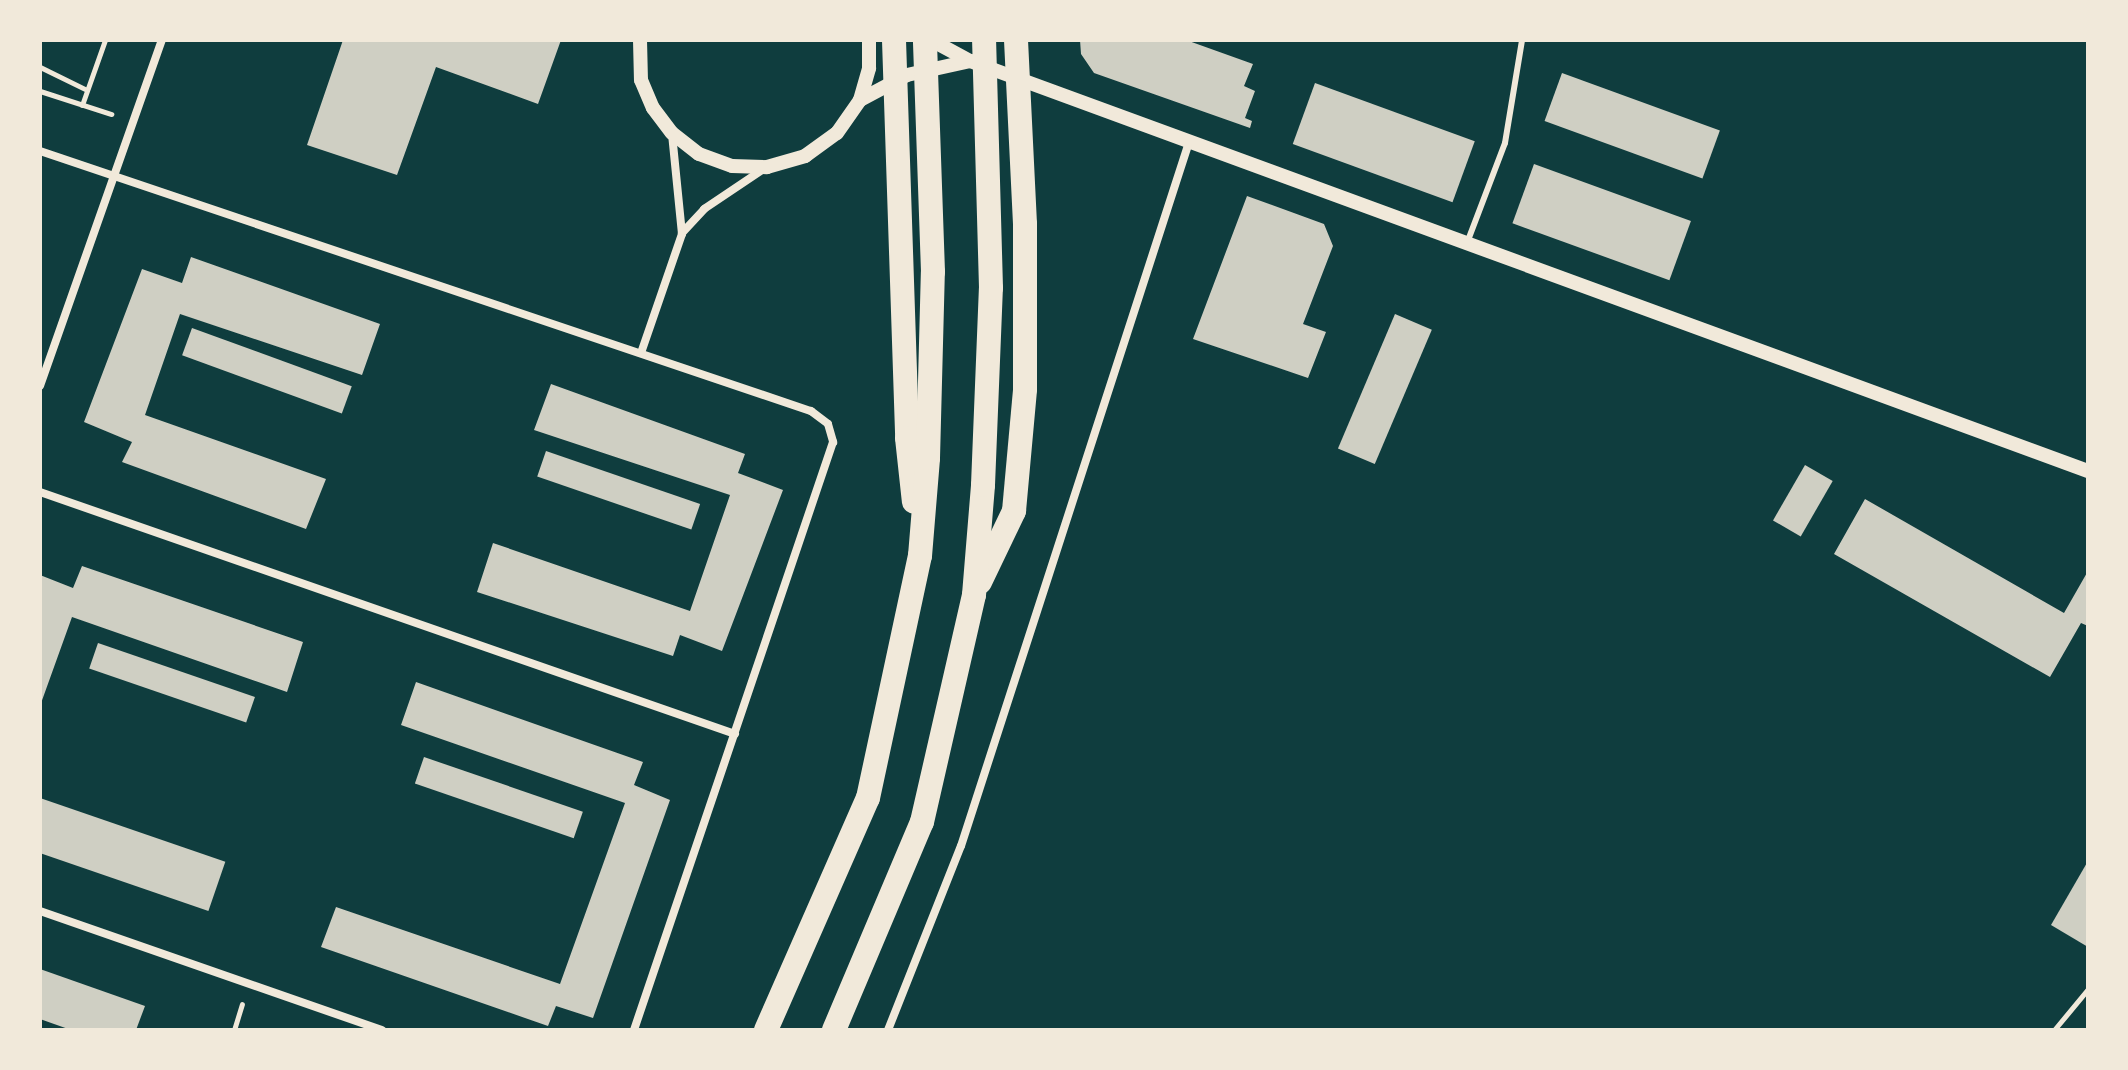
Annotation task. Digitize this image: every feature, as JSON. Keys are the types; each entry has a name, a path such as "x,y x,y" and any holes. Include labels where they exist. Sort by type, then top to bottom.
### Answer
{"highway":[{"path":"894,40 907,438 920,556"},
{"path":"766,1030 868,798 920,556 928,458 932,319 925,40"},
{"path":"834,1030 922,822 974,595 983,485 991,288 984,40"},
{"path":"974,595 1014,511 1025,389 1025,224 1016,40"}],"street":[{"path":"40,386 162,40"},
{"path":"641,353 682,234 704,209 767,167 805,156 837,133 860,100 869,68 869,40"},
{"path":"931,40 970,61 2088,471"},
{"path":"638,43 641,80 653,108 672,133 699,154 732,166 767,167"},
{"path":"860,100 907,75 970,61"},
{"path":"672,133 682,234"},
{"path":"888,1030 961,846 1189,142"},
{"path":"40,151 811,411 828,424 833,442 634,1030"},
{"path":"40,492 735,734"},
{"path":"40,911 382,1030"}],"lane":[{"path":"1467,243 1505,143 1522,40"}],"path":[{"path":"82,105 105,40"},
{"path":"40,67 87,90"},
{"path":"40,91 134,121"},
{"path":"2054,1030 2088,989"}],"building":[{"path":"343,40 561,40 538,104 436,67 397,175 307,145"},
{"path":"1080,40 1186,40 1253,64 1244,86 1255,91 1245,118 1252,121 1250,128 1094,73 1081,54"},
{"path":"1562,73 1720,130 1702,178 1545,121"},
{"path":"1315,83 1475,141 1453,202 1293,144"},
{"path":"1534,164 1691,221 1669,280 1512,223"},
{"path":"1247,196 1324,224 1333,246 1303,324 1326,332 1308,378 1193,339"},
{"path":"191,257 380,324 362,375 180,314 145,415 326,479 306,529 122,462 132,442 84,422 142,269 182,283"},
{"path":"1395,314 1432,330 1375,464 1338,448"},
{"path":"192,328 352,386 342,413 182,355"},
{"path":"551,384 745,454 738,473 783,490 722,651 680,635 673,656 477,592 493,543 690,611 730,495 534,430"},
{"path":"546,451 700,504 691,530 537,477"},
{"path":"1805,465 1833,481 1801,536 1773,520"},
{"path":"1865,499 2064,613 2088,571 2088,626 2081,623 2050,677 1834,554"},
{"path":"82,566 303,642 287,692 72,617 40,706 40,575 73,588"},
{"path":"98,643 255,697 246,723 89,669"},
{"path":"416,682 643,762 634,785 670,800 593,1018 556,1006 548,1026 321,947 336,907 560,984 625,803 401,725"},
{"path":"424,757 583,812 574,838 415,783"},
{"path":"40,798 225,862 208,911 40,853"},
{"path":"2088,861 2088,947 2051,925"},
{"path":"40,969 145,1006 136,1030 71,1030 40,1019"}]}
